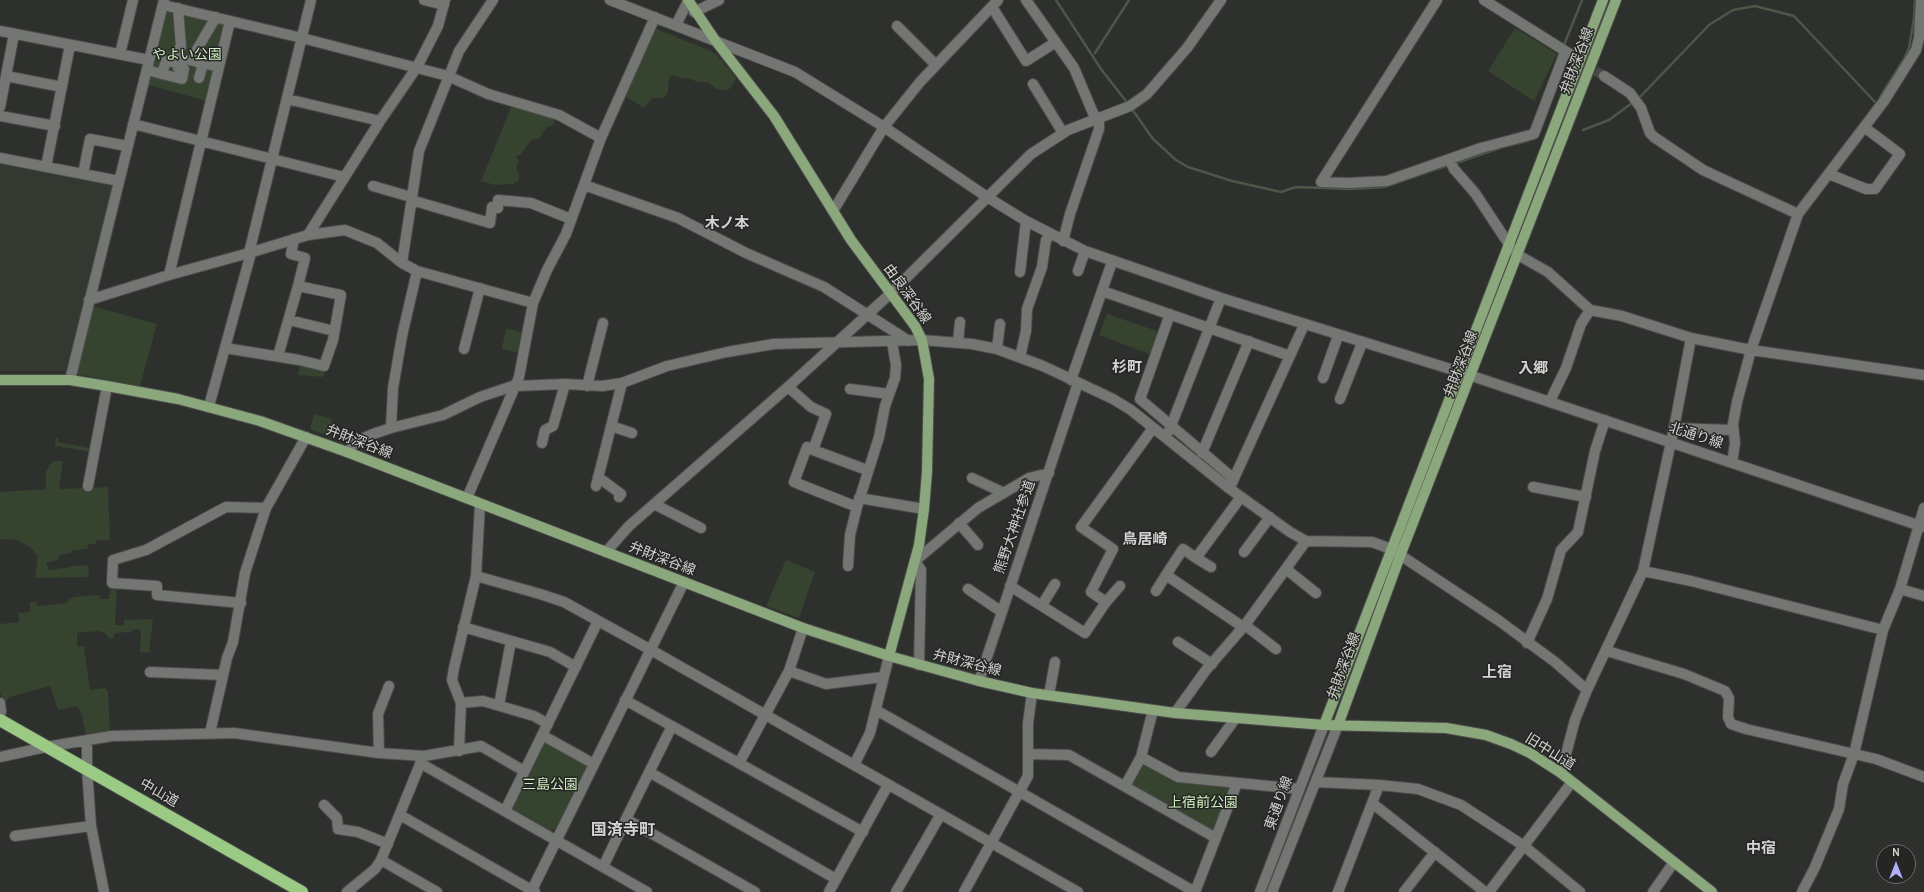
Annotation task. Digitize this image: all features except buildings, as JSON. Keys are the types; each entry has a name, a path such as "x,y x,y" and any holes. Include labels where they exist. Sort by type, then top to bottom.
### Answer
{"highway":[{"name":"中山道","path":"0,720 87,768 302,892"}],"main road":[{"name":"弁財深谷線","path":"1324,725 1508,243 1603,0"},
{"name":"弁財深谷線","path":"0,380 70,380 209,406 260,421 347,452 803,628 889,656 979,681 1049,695 1175,713 1235,719 1338,725 1400,556 1616,0"},
{"name":"由良深谷線","path":"688,1 694,12 774,116 833,212 864,259 915,326 922,340 929,379 927,472 924,509 915,561 889,656"},
{"name":"旧中山道","path":"1338,725 1446,728 1473,732 1511,744 1561,773 1712,892"}],"street":[{"path":"120,54 133,0"},
{"path":"209,406 250,253 311,0"},
{"path":"308,235 380,121 417,67 438,26 444,2 424,0"},
{"path":"402,263 411,199 420,151 459,51 493,0"},
{"name":"北通り線","path":"610,0 795,72 884,127 987,197 1026,221 1063,241 1112,262 1338,336 1460,372 1550,401 1922,526"},
{"path":"694,12 718,0"},
{"path":"1026,0 1074,68 1098,119 1099,129 1070,214 1063,241"},
{"path":"606,552 629,526 788,387 890,294 1031,154 1063,133 1138,101 1155,87 1188,48 1221,0"},
{"path":"1437,0 1321,182 1348,183 1387,181 1481,148 1534,134 1568,53 1484,0"},
{"path":"1732,462 1734,443 1732,430 1737,402 1752,350 1798,214 1884,101 1916,50 1919,38 1920,0"},
{"path":"676,25 688,1"},
{"path":"70,380 163,2 178,8 448,76 488,94 559,115 601,138"},
{"path":"833,212 884,127 935,64 995,3 1026,61 1056,42"},
{"path":"0,31 120,54 148,65 162,74 182,79 184,69 177,61 178,50 181,47 178,8"},
{"path":"196,51 216,17"},
{"path":"467,498 520,374 533,303 571,219 601,138 655,17"},
{"path":"169,274 230,21"},
{"path":"897,26 935,64"},
{"path":"0,107 14,34"},
{"path":"46,167 70,45"},
{"path":"181,47 196,51"},
{"path":"196,51 200,63 199,78"},
{"path":"162,74 166,60 200,63 219,67"},
{"path":"6,76 62,87"},
{"path":"1604,76 1630,94 1641,108 1650,133 1654,137 1703,170 1798,214"},
{"path":"1033,84 1063,133"},
{"path":"287,99 380,121"},
{"path":"0,116 55,126"},
{"path":"133,124 344,177"},
{"path":"1829,174 1866,188 1875,189 1900,154 1864,127"},
{"path":"83,174 90,139 127,146"},
{"path":"0,158 119,181"},
{"path":"1449,159 1454,169 1475,193 1508,243 1518,255 1548,272 1590,310 1622,316 1690,338 1752,350 1924,375"},
{"path":"584,185 678,218 746,253 824,287 909,341"},
{"path":"373,186 490,223 492,207 498,208 498,200 531,203 571,219"},
{"path":"1020,272 1026,221"},
{"path":"89,300 169,274 250,253 308,235 345,230 377,243 402,263 418,271 533,303"},
{"path":"1020,357 1026,331 1023,308 1042,267 1046,240 1050,234"},
{"path":"278,356 305,258 291,254 294,239"},
{"path":"1078,271 1085,251"},
{"name":"熊野大神社参道","path":"979,681 1049,473 1075,381 1112,262"},
{"path":"391,428 393,388 402,336 418,271"},
{"path":"225,348 278,356 324,366 334,331 341,295 298,286"},
{"path":"464,349 480,288"},
{"path":"1102,291 1210,327 1290,356"},
{"path":"1167,437 1221,298"},
{"path":"1550,401 1566,368 1581,324 1590,310"},
{"path":"1170,314 1140,399 1202,452 1232,484 1241,497 1290,532 1306,541 1372,542 1391,549 1498,620 1527,643 1555,662 1587,690"},
{"path":"289,320 334,331"},
{"path":"958,342 960,322"},
{"path":"587,386 603,323"},
{"path":"996,349 1000,324"},
{"path":"1232,484 1304,325"},
{"path":"1323,378 1338,336"},
{"path":"1561,773 1575,720 1587,690 1643,571 1674,428 1690,338"},
{"path":"347,452 357,441 391,428 443,414 480,397 516,385 565,384 602,386 622,383 662,367 750,347 774,344 922,340 958,342 996,349 1020,357 1075,381 1125,406 1232,484"},
{"path":"1202,452 1249,341"},
{"path":"848,566 850,535 858,503 867,470 879,437 883,410 895,378 896,365 892,342"},
{"path":"1340,399 1362,343"},
{"path":"618,497 621,494 597,482 622,383"},
{"path":"542,443 545,430 553,426 565,384"},
{"path":"88,486 107,386"},
{"path":"788,387 811,407 826,414 813,450"},
{"path":"850,389 889,394"},
{"path":"1527,643 1547,599 1561,550 1578,532 1596,451 1605,420"},
{"path":"611,426 632,433"},
{"path":"1106,602 1091,592 1113,549 1081,527 1154,428"},
{"path":"1674,428 1732,430"},
{"path":"210,733 222,675 233,642 245,573 266,508 306,437"},
{"path":"867,470 807,447 794,482 858,503 924,509"},
{"path":"919,665 921,570 915,561 958,523 978,508 1029,478 1049,473"},
{"path":"972,478 1004,493"},
{"path":"1533,487 1586,497"},
{"path":"1196,558 1241,497"},
{"path":"459,751 461,703 452,680 476,576 480,504"},
{"path":"654,504 701,528"},
{"path":"241,603 157,595 157,586 112,583 113,560 146,550 226,507 266,508"},
{"path":"1802,892 1815,867 1836,817 1843,784 1854,754 1883,630 1900,589 1922,526 1924,508"},
{"path":"1244,552 1270,518"},
{"path":"958,523 978,545"},
{"path":"1175,713 1212,664 1244,626 1306,541"},
{"path":"1156,590 1182,549 1211,567"},
{"path":"1286,569 1316,593"},
{"path":"1643,571 1691,580 1883,630"},
{"path":"1166,575 1244,626 1276,649"},
{"path":"476,576 558,600 651,650 1078,892"},
{"path":"400,815 533,892 625,700 684,582"},
{"path":"1042,605 1055,584"},
{"path":"1010,586 1085,633 1106,602 1120,586"},
{"path":"968,589 1002,612"},
{"path":"1900,589 1924,596"},
{"path":"505,811 598,621"},
{"path":"463,627 550,652 576,667"},
{"path":"739,763 789,671 803,628"},
{"path":"499,705 511,641"},
{"path":"1178,642 1212,664"},
{"path":"1606,651 1684,674 1725,691 1729,698 1728,717 1731,724 1746,729 1876,759 1924,776"},
{"path":"854,765 870,733 889,656"},
{"path":"1049,695 1055,662"},
{"path":"789,671 826,684 883,677"},
{"path":"150,672 222,675"},
{"path":"379,754 378,714 389,686"},
{"path":"966,891 1028,776 1028,723 1032,692"},
{"path":"625,700 863,832"},
{"path":"461,703 483,701 534,716 548,724"},
{"path":"0,703 0,716"},
{"path":"876,710 1195,892 1237,783"},
{"path":"1125,786 1141,757 1153,710"},
{"path":"1211,752 1235,719"},
{"name":"東通り線","path":"1260,892 1324,725"},
{"name":"東通り線","path":"1272,892 1338,725"},
{"path":"602,867 672,726"},
{"path":"0,757 46,746 112,736 234,733 422,759 481,746 524,771"},
{"path":"542,735 594,764"},
{"path":"87,740 87,768 91,826 104,892"},
{"path":"1028,754 1069,755 1216,838"},
{"path":"1141,757 1178,777 1299,789"},
{"path":"422,759 505,811 647,892"},
{"path":"347,892 375,869 381,860 422,759"},
{"path":"649,772 836,879"},
{"path":"1316,782 1380,785 1418,789 1462,805 1524,846 1580,892"},
{"path":"1490,892 1572,782"},
{"path":"829,892 888,785"},
{"path":"1338,892 1380,785"},
{"path":"1372,803 1485,892"},
{"path":"324,805 337,818 338,829 358,832 388,844"},
{"path":"896,892 941,814"},
{"path":"626,819 755,892"},
{"path":"15,836 91,826"},
{"path":"1404,892 1434,852"},
{"path":"381,860 436,892"},
{"path":"1653,892 1674,862"}],"shaded area":[{"path":"0,164 113,186 68,371 0,371"}],"green space":[{"name":"やよい公園","path":"169,10 224,23 226,27 207,101 148,85 165,12"},
{"path":"654,28 711,51 718,56 736,78 732,86 727,91 717,89 707,82 698,82 672,75 669,80 668,93 663,98 653,98 644,108 623,95"},
{"path":"1515,28 1557,54 1534,101 1488,71"},
{"path":"512,105 555,117 553,125 547,127 539,139 532,139 521,154 516,157 519,161 516,168 519,174 519,181 513,184 495,185 481,181"},
{"path":"92,306 157,324 140,386 76,374"},
{"path":"1107,314 1160,332 1152,355 1099,335"},
{"path":"506,328 524,333 522,353 502,349"},
{"path":"301,362 325,369 323,377 298,375"},
{"path":"314,414 332,419 327,436 310,429"},
{"path":"55,438 58,438 58,442 90,448 90,452 57,446 56,451"},
{"path":"53,461 63,461 59,489 108,487 110,540 97,540 95,544 89,544 87,549 73,550 71,553 59,555 58,560 46,563 49,570 71,567 73,565 88,565 89,577 35,578 38,557 30,547 16,540 0,539 0,492 46,489 46,471"},
{"path":"786,560 815,572 799,618 766,606"},
{"path":"111,586 117,586 115,625 124,625 124,620 153,619 149,653 140,652 141,630 136,629 131,632 115,633 113,638 109,638 105,633 98,631 77,633 77,646 84,646 90,690 105,688 108,691 110,732 86,737 82,715 77,706 58,710 50,686 9,697 3,707 0,690 0,624 19,622 18,611 20,613 30,612 30,602 36,602 38,606 68,603 69,599 75,597 99,595 100,599 109,599"},
{"name":"三島公園","path":"543,741 585,762 587,767 556,828 551,830 513,809 512,804"},
{"name":"上宿前公園","path":"1142,763 1176,780 1232,787 1215,830 1212,831 1132,786 1131,782"}],"waterway":[{"path":"1056,0 1101,69 1129,105"},
{"path":"1095,53 1129,0"},
{"path":"1564,45 1582,0"},
{"path":"1880,97 1904,59 1909,48 1914,18 1915,0"},
{"path":"1641,96 1709,25 1733,10 1755,6 1794,16 1875,102"},
{"path":"1583,130 1609,120 1632,103"},
{"path":"1132,109 1153,139 1176,160 1188,167 1232,181 1281,192 1296,187 1351,189 1384,187 1446,166"},
{"path":"1506,146 1528,141"},
{"path":"1456,163 1500,148"}],"tunnel":[{"path":"1570,55 1604,76"}],"district":[{"name":"木ノ本","path":"727,224"},
{"name":"杉町","path":"1127,368"},
{"name":"入郷","path":"1533,369"},
{"name":"鳥居崎","path":"1145,540"},
{"name":"上宿","path":"1497,673"},
{"name":"国済寺町","path":"623,830"},
{"name":"中宿","path":"1761,849"}]}
